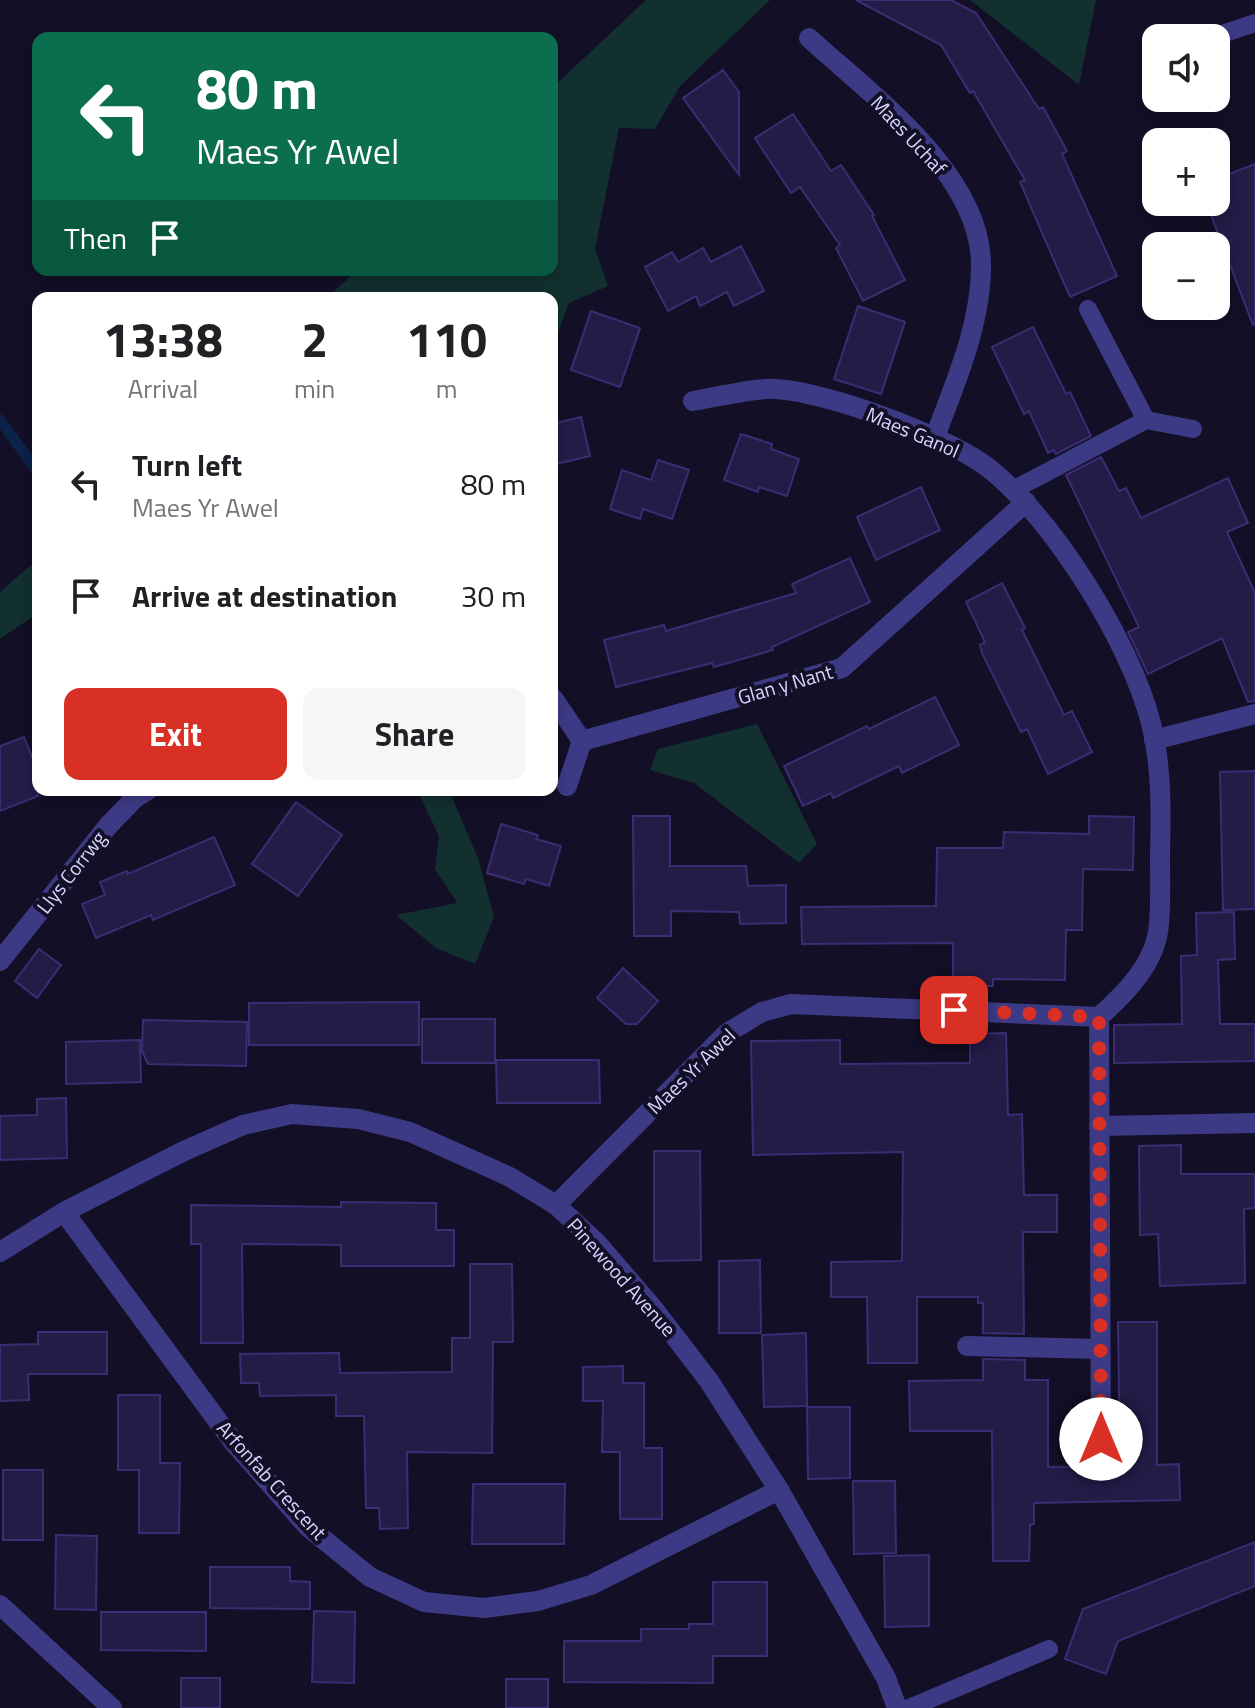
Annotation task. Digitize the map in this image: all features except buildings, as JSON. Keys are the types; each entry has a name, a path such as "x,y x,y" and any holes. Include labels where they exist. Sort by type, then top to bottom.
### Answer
{"street":[{"name":"Maes Uchaf","path":"809,38 911,132 948,175 974,219 981,265 976,316 935,437"},
{"name":"Maes Ganol","path":"693,401 767,389 824,398 935,437 989,468 1019,496 1074,564 1129,661 1154,740"},
{"name":"Glan y Nant","path":"582,741 842,668 1019,496"},
{"path":"558,705 582,741 567,786"},
{"path":"1101,1439 1099,1017 1128,991 1147,959 1159,926 1162,786 1154,740 1255,714"},
{"name":"Llys Corrwg","path":"0,961 108,826 138,796"},
{"name":"Maes Yr Awel","path":"556,1205 727,1033 762,1012 791,1004 807,1004 1099,1017"},
{"name":"Pinewood Avenue","path":"0,1252 64,1212 243,1125 292,1114 358,1119 410,1132 510,1177 556,1205 597,1243 653,1308 709,1381 779,1490 886,1678 897,1708"},
{"path":"1099,1126 1255,1123"},
{"name":"Arfonfab Crescent","path":"64,1212 234,1443 308,1527 370,1577 424,1602 484,1608 538,1601 591,1585 779,1490"},
{"path":"967,1346 1100,1349"},
{"path":"0,1605 112,1708"}],"lane":[{"path":"1230,31 1255,23"},
{"path":"1088,309 1146,420"},
{"path":"1019,496 1146,420 1193,429"},
{"path":"909,1708 1049,1649"}],"green space":[{"path":"646,0 770,0 680,86 655,129 619,128 595,249 608,286 569,303 558,333 558,292 333,292 351,276 558,276 558,82"},
{"path":"970,0 1096,0 1079,85"},
{"path":"32,564 32,617 0,639 0,592"},
{"path":"757,724 817,844 799,863 694,783 650,770 658,749"},
{"path":"420,796 452,796 478,858 494,917 475,964 436,948 396,915 457,903 435,869 439,836"}],"waterway":[{"path":"0,420 32,464"}],"route":[{"path":"954,1010 1099,1017 1101,1439"}]}
